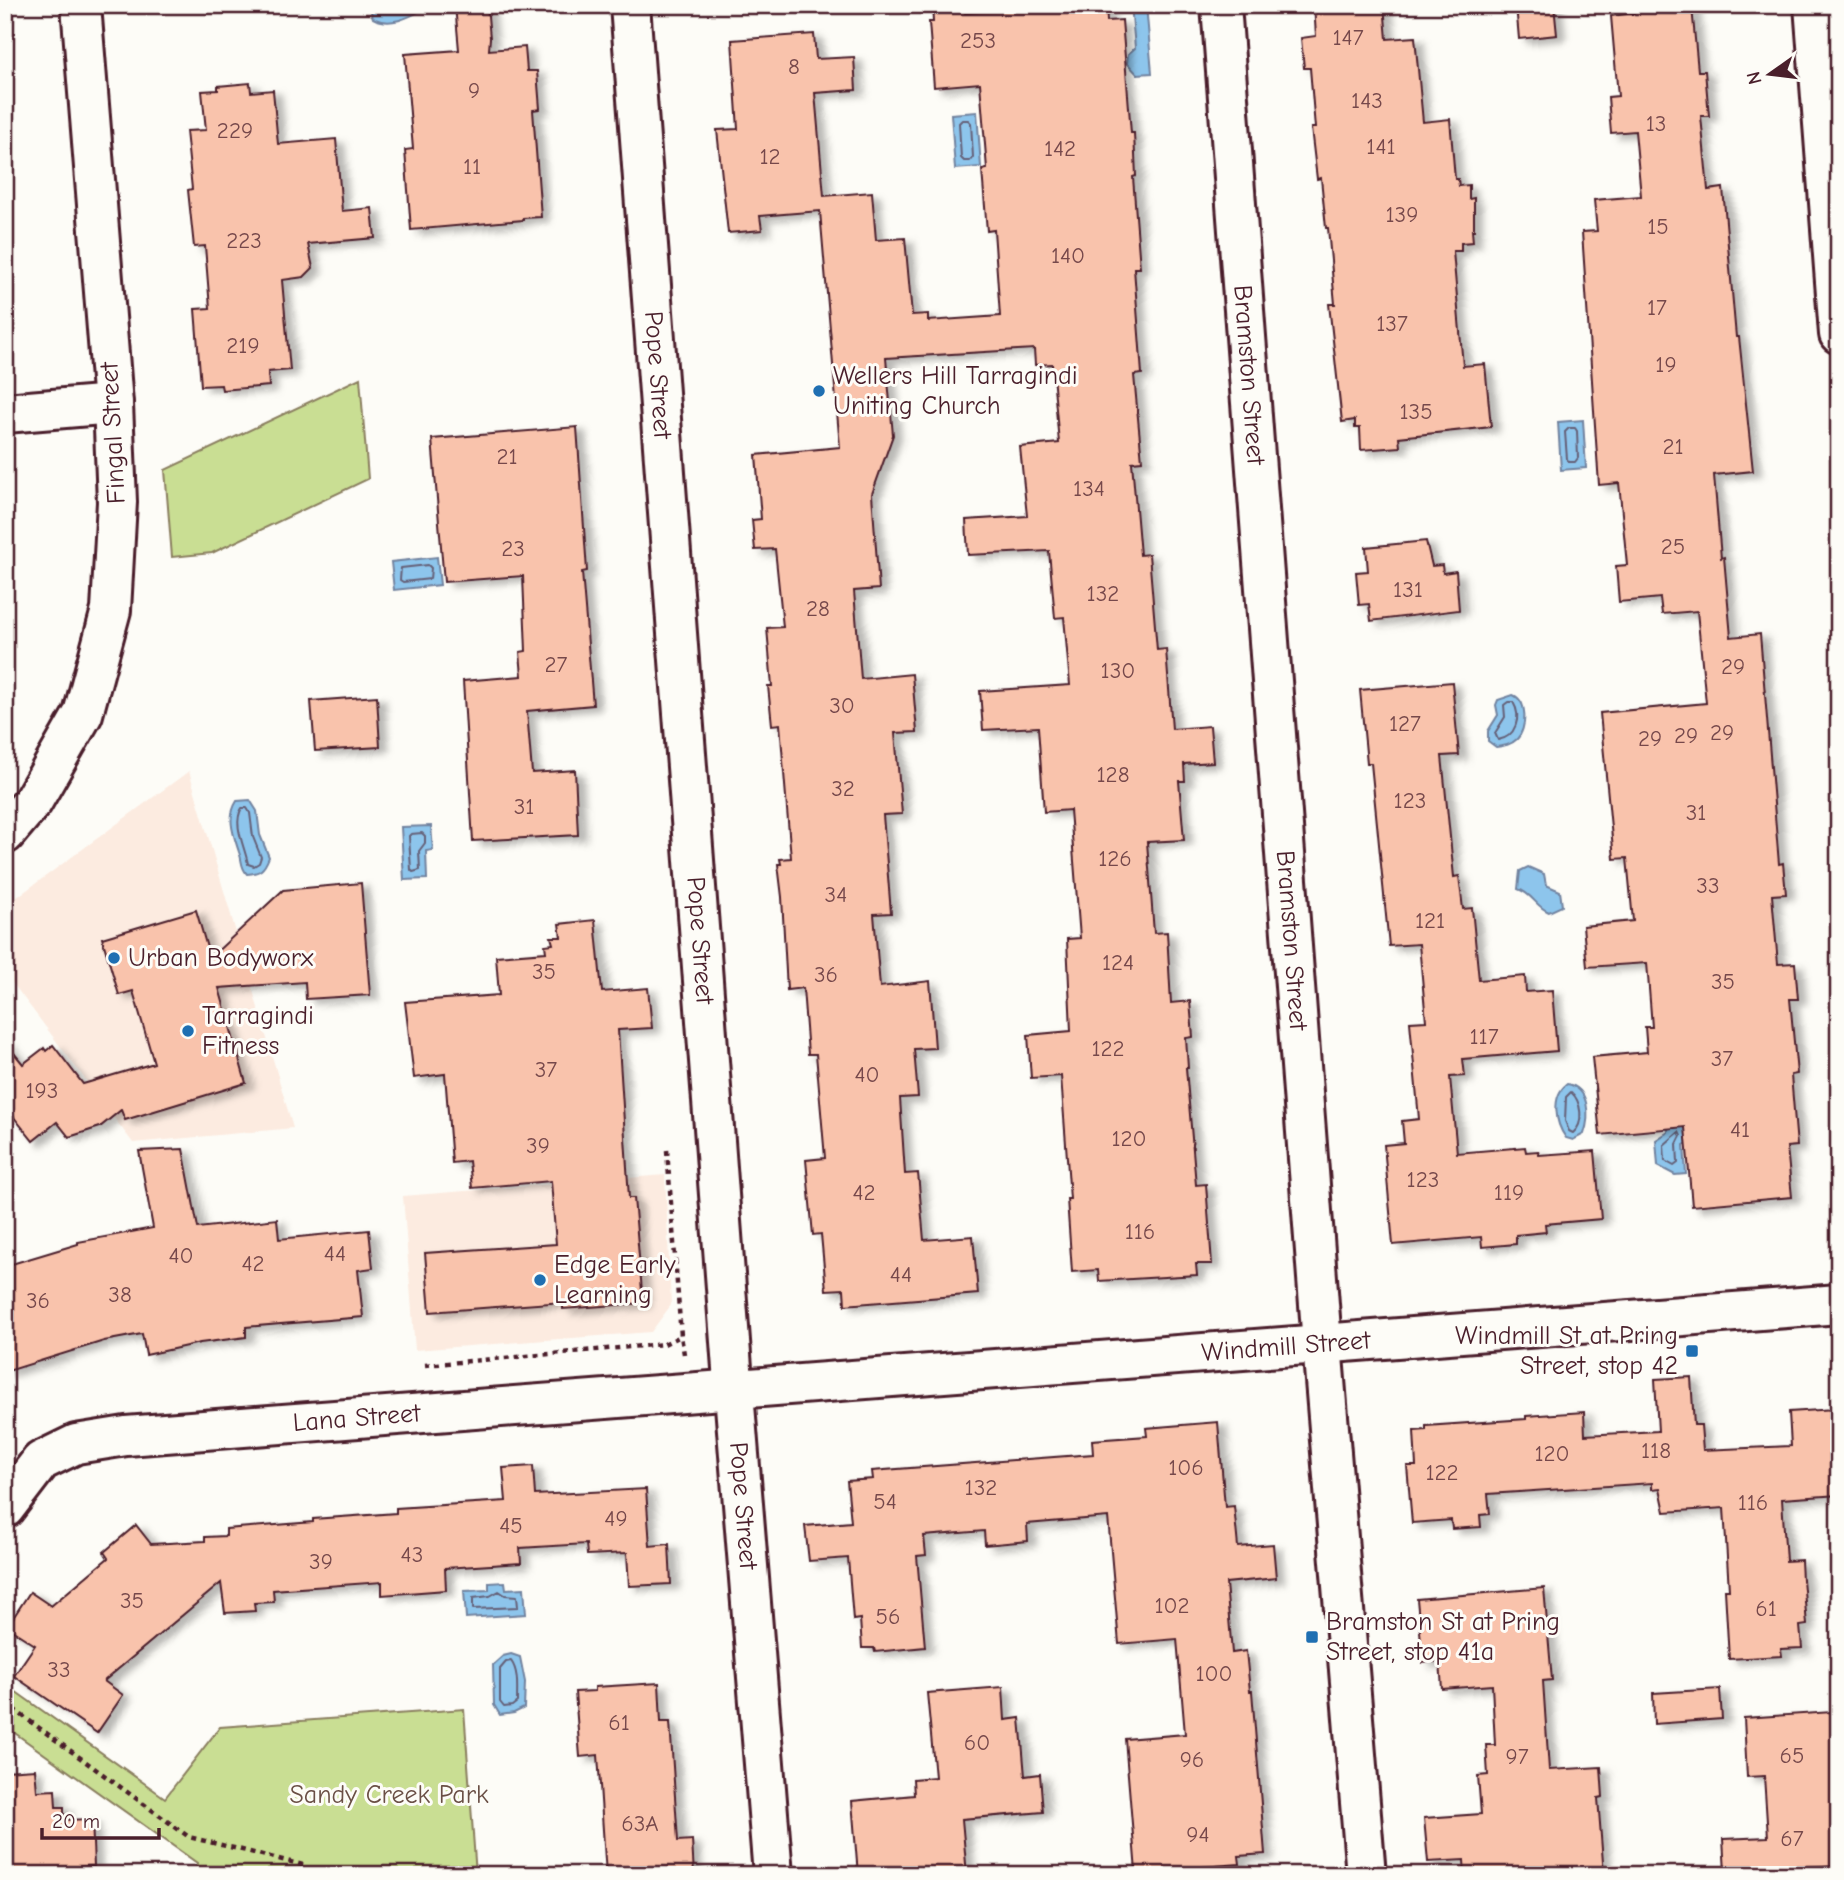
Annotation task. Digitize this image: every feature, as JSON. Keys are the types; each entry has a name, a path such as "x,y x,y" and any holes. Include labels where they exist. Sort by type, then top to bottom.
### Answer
{"street":[{"name":"Fingal Street","path":"5,834 33,801 83,714 111,610 117,502 113,404 81,5"},
{"name":"Pope Street","path":"630,5 773,1875"},
{"name":"Bramston Street","path":"1222,5 1322,1345 1366,1875"},
{"path":"1814,5 1839,334"},
{"path":"5,413 113,404"},
{"name":"Windmill Street","path":"734,1389 1839,1304"},
{"name":"Lana Street","path":"5,1508 41,1461 76,1444 126,1436 734,1389"}],"path":[{"path":"667,1150 682,1350 688,1360"},
{"path":"425,1365 664,1344 681,1336"},
{"path":"5,1703 189,1837 303,1865"}],"shaded area":[{"path":"189,771 293,1128 133,1143 5,973 5,906"},
{"name":"Edge Early Learning","path":"665,1175 671,1305 651,1332 415,1350 403,1196"}],"green space":[{"path":"360,378 368,479 212,553 172,557 165,470"},
{"name":"Sandy Creek Park","path":"5,1684 165,1798 220,1727 464,1709 476,1875 195,1875 197,1863 5,1726"}],"water":[{"path":"369,5 423,5 424,9 405,18 386,22 373,18"},
{"path":"1131,5 1146,5 1152,73 1137,74 1127,63 1128,54 1135,48"},
{"path":"977,112 981,167 955,169 951,114"},
{"path":"1583,420 1586,468 1561,470 1558,422"},
{"path":"437,557 440,585 394,590 391,562"},
{"path":"1513,695 1518,698 1523,709 1523,729 1515,741 1496,747 1488,741 1488,731 1498,715 1496,705 1498,700"},
{"path":"250,800 257,811 260,835 269,857 261,870 247,874 242,866 231,820 237,801"},
{"path":"431,826 433,850 426,851 427,879 404,880 401,827"},
{"path":"1528,867 1544,874 1546,885 1560,891 1562,906 1549,912 1518,889 1520,871"},
{"path":"1567,1084 1580,1091 1587,1112 1584,1134 1573,1140 1566,1138 1562,1132 1556,1110 1559,1095"},
{"path":"1686,1098 1689,1142 1684,1145 1686,1174 1675,1175 1658,1166 1656,1140 1668,1132 1666,1100"},
{"path":"505,1582 506,1589 524,1588 526,1614 466,1618 464,1591 489,1590 489,1583"},
{"path":"511,1654 520,1657 525,1682 524,1708 500,1715 494,1705 493,1665 503,1656"}],"building":[{"path":"455,5 487,5 489,50 525,47 527,71 537,71 540,109 533,110 541,217 411,230 405,150 413,149 405,54 459,50"},
{"path":"932,5 964,5 965,13 1046,8 1046,5 1106,5 1107,21 1122,20 1131,133 1134,133 1136,176 1133,177 1140,268 1134,268 1142,374 1134,375 1142,461 1132,462 1140,555 1149,554 1157,650 1166,649 1172,729 1210,726 1213,762 1184,764 1185,781 1179,781 1184,840 1147,842 1154,933 1167,932 1171,1003 1190,1001 1193,1037 1186,1038 1186,1068 1196,1185 1206,1184 1212,1264 1196,1264 1197,1275 1099,1281 1098,1270 1072,1272 1061,1076 1031,1078 1028,1035 1071,1031 1067,939 1080,938 1070,810 1044,812 1038,727 983,730 980,691 1070,685 1064,617 1055,618 1049,551 968,555 966,520 1027,516 1020,447 1059,443 1052,364 1035,365 1034,349 886,358 893,435 872,494 879,589 854,591 861,679 912,674 917,732 895,733 902,814 883,815 891,913 874,914 880,987 930,981 935,1048 914,1049 918,1097 900,1098 905,1174 918,1173 924,1240 973,1236 978,1294 845,1305 844,1289 826,1290 821,1234 813,1235 806,1160 825,1158 816,1054 808,1054 803,988 787,990 778,864 781,864 780,859 791,858 780,724 772,725 768,686 772,686 767,628 783,627 775,549 755,550 752,520 761,519 756,455 840,447 820,211 760,216 762,230 728,233 717,130 738,129 732,40 814,34 816,59 854,57 856,90 815,93 824,196 872,192 876,240 905,238 912,315 928,314 928,321 1000,316 994,230 987,231 982,170 987,169 980,83 934,87 929,22 933,22"},
{"path":"1314,5 1384,5 1387,39 1415,37 1423,122 1450,119 1455,179 1458,179 1459,186 1469,185 1469,199 1474,198 1473,242 1461,243 1461,251 1453,251 1463,366 1485,364 1491,427 1399,437 1400,447 1361,450 1360,428 1355,428 1355,420 1342,422 1329,304 1335,304 1328,228 1321,178 1317,179 1311,128 1315,128 1310,68 1304,68 1301,38 1316,36"},
{"path":"1516,5 1554,5 1557,35 1519,39"},
{"path":"1692,7 1698,71 1705,71 1709,116 1701,116 1708,190 1723,188 1736,337 1739,337 1753,471 1714,475 1721,558 1724,557 1731,637 1760,634 1779,864 1783,863 1786,894 1772,895 1778,964 1795,963 1798,999 1790,999 1797,1074 1791,1075 1797,1146 1787,1147 1792,1197 1692,1206 1685,1127 1600,1135 1592,1057 1647,1052 1645,1027 1652,1027 1647,963 1587,967 1583,926 1633,921 1627,858 1614,859 1600,713 1706,703 1697,611 1662,614 1660,598 1619,602 1616,566 1627,565 1619,483 1599,485 1582,232 1597,231 1594,200 1641,196 1635,131 1611,133 1608,97 1618,96 1611,16 1634,13 1634,10"},
{"path":"250,83 251,92 273,90 278,144 336,139 342,211 372,208 375,238 308,244 313,268 304,277 282,280 290,370 268,372 269,386 222,390 221,385 201,386 195,309 210,308 205,246 194,247 186,131 206,130 202,91 218,90 218,86"},
{"path":"577,427 587,571 582,572 593,705 527,711 532,773 575,770 578,835 473,841 463,681 522,676 520,652 526,651 523,576 444,582 432,439"},
{"path":"1426,541 1432,566 1442,565 1443,573 1456,571 1459,610 1371,621 1369,604 1359,605 1356,572 1368,571 1366,547"},
{"path":"1452,682 1459,755 1442,756 1454,877 1459,876 1463,909 1472,908 1479,980 1525,976 1526,992 1552,990 1557,1051 1463,1059 1465,1076 1450,1077 1457,1153 1525,1147 1526,1152 1538,1151 1539,1155 1595,1151 1601,1219 1545,1224 1546,1232 1516,1235 1516,1244 1482,1247 1481,1237 1393,1245 1384,1145 1404,1143 1402,1121 1419,1119 1410,1022 1426,1021 1419,944 1389,946 1371,763 1367,763 1360,690"},
{"path":"377,696 380,747 315,751 311,701"},
{"path":"361,883 370,995 306,999 305,982 219,988 246,1083 125,1120 121,1110 100,1127 69,1137 57,1122 33,1141 5,1106 5,1042 23,1064 44,1048 46,1051 53,1045 83,1084 154,1063 133,991 119,995 102,938 196,910 210,958 283,890"},
{"path":"595,920 602,992 648,988 652,1028 618,1030 629,1198 634,1198 643,1303 563,1309 563,1302 430,1312 425,1253 556,1244 551,1181 472,1188 469,1161 452,1163 445,1074 414,1078 405,1002 499,995 496,956 546,952 545,945 553,944 551,937 561,937 559,924"},
{"path":"183,1149 198,1228 277,1219 279,1239 369,1230 373,1268 358,1270 363,1317 246,1327 246,1337 200,1343 146,1355 142,1334 104,1341 5,1372 5,1266 78,1242 153,1228 139,1151"},
{"path":"1691,1377 1694,1425 1701,1425 1703,1450 1791,1446 1789,1412 1835,1409 1839,1495 1782,1499 1786,1561 1801,1560 1807,1625 1800,1626 1802,1648 1781,1649 1782,1656 1729,1659 1725,1590 1729,1590 1724,1508 1665,1512 1660,1488 1652,1489 1652,1483 1488,1494 1490,1514 1480,1515 1481,1527 1452,1529 1451,1520 1412,1523 1407,1466 1416,1466 1414,1431 1426,1430 1426,1426 1584,1412 1585,1435 1658,1431 1655,1379"},
{"path":"1218,1422 1225,1507 1234,1506 1238,1547 1273,1544 1276,1578 1226,1583 1232,1653 1246,1651 1252,1691 1265,1854 1239,1856 1240,1864 1136,1872 1125,1739 1185,1734 1177,1639 1119,1644 1108,1517 1027,1524 1028,1541 985,1545 984,1531 924,1536 926,1555 917,1556 925,1647 875,1652 874,1648 862,1648 860,1619 853,1620 848,1558 809,1561 805,1526 851,1522 847,1481 873,1479 872,1471 1093,1454 1092,1440 1147,1436 1146,1428"},
{"path":"533,1466 535,1495 646,1489 650,1546 669,1544 671,1584 629,1586 627,1553 587,1555 586,1544 520,1548 521,1563 445,1568 446,1590 382,1595 382,1582 273,1590 274,1602 254,1603 255,1611 225,1613 221,1583 104,1681 123,1695 97,1733 14,1676 35,1645 7,1627 30,1592 51,1606 108,1558 104,1552 136,1525 151,1544 205,1541 205,1537 226,1536 226,1529 396,1513 396,1508 506,1501 503,1468"},
{"path":"1544,1588 1552,1680 1543,1681 1549,1770 1601,1767 1603,1797 1598,1798 1604,1875 1465,1875 1464,1860 1428,1862 1424,1818 1481,1814 1478,1776 1488,1775 1486,1745 1495,1745 1492,1685 1442,1689 1440,1661 1423,1663 1417,1599"},
{"path":"659,1683 661,1722 670,1722 678,1841 692,1840 694,1875 606,1875 598,1755 580,1757 575,1692 595,1691 595,1687"},
{"path":"1003,1687 1005,1720 1020,1718 1025,1776 1040,1774 1043,1812 962,1819 967,1875 858,1875 852,1801 914,1795 913,1779 935,1777 927,1693"},
{"path":"1720,1689 1722,1719 1654,1724 1653,1693"},
{"path":"1832,1712 1834,1735 1839,1735 1839,1865 1725,1872 1723,1839 1768,1837 1764,1776 1747,1777 1744,1718"},
{"path":"35,1769 37,1791 55,1790 56,1807 64,1807 64,1820 92,1819 94,1866 56,1869 56,1875 5,1874 5,1771"}],"place":[{"name":"Wellers Hill Tarragindi Uniting Church","path":"819,391"},
{"name":"Urban Bodyworx","path":"114,958"},
{"name":"Tarragindi Fitness","path":"188,1031"},
{"name":"Edge Early Learning","path":"540,1280"},
{"name":"Windmill St at Pring Street, stop 42","path":"1692,1351"},
{"name":"Bramston St at Pring Street, stop 41a","path":"1312,1637"}]}
